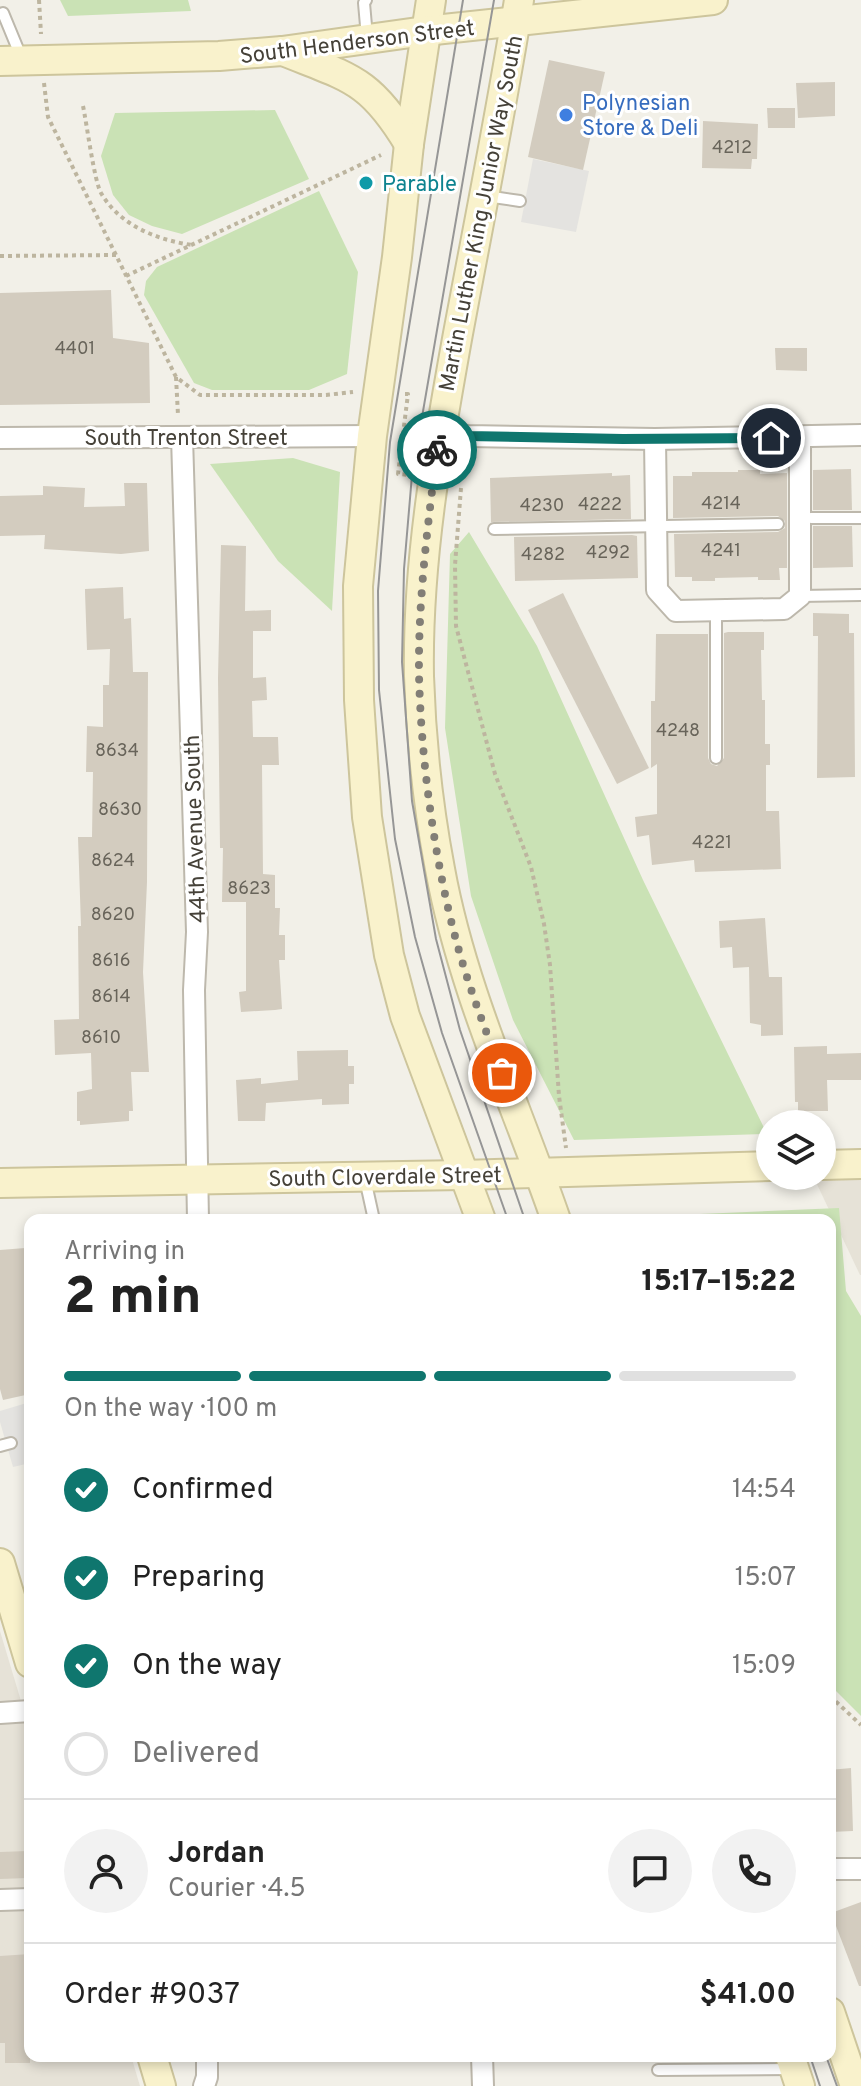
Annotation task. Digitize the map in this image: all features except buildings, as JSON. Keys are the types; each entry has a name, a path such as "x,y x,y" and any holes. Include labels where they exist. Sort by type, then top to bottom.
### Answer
{"main road":[{"path":"431,0 409,144 372,436 358,586 359,700 367,817 386,941 405,1016 479,1214"},
{"name":"South Henderson Street","path":"11,61 219,56 282,51 425,31 518,11 713,0"},
{"name":"Martin Luther King Junior Way South","path":"518,11 439,433 425,551 419,676 430,801 440,869 456,941 554,1214"},
{"path":"282,51 362,85 392,116 409,144"},
{"path":"836,1165 861,1164"},
{"name":"South Cloverdale Street","path":"0,1183 756,1166"},
{"path":"0,1563 24,1643"},
{"path":"836,2030 855,2086"},
{"path":"154,2062 161,2086"}],"street":[{"path":"439,433 655,439 861,435"},
{"name":"South Trenton Street","path":"0,438 372,436"},
{"name":"44th Avenue South","path":"182,437 197,932 194,990 198,1214"},
{"path":"655,439 657,590 676,611 716,611 784,609 800,596 800,437"},
{"path":"0,1713 24,1711"},
{"path":"836,1869 861,1869"},
{"path":"0,1900 24,1899"},
{"path":"204,2086 207,2062"},
{"path":"482,2062 483,2086"}],"lane":[{"path":"366,0 367,39"},
{"path":"3,13 11,61"},
{"path":"484,196 520,201"},
{"path":"811,518 861,518"},
{"path":"494,529 778,524"},
{"path":"800,596 861,595"},
{"path":"716,611 716,758"},
{"path":"364,1176 373,1214"},
{"path":"658,2070 795,2070"}],"path":[{"path":"39,0 41,23"},
{"path":"83,106 101,192 124,220 163,240 192,245"},
{"path":"126,276 381,155"},
{"path":"0,256 116,255"},
{"path":"176,377 176,406"},
{"path":"836,1702 861,1725"}],"shaded area":[{"path":"533,159 589,171 576,232 521,222"},
{"path":"861,1177 861,1275 836,1224 836,1214 831,1214 820,1190 836,1190 836,1178"},
{"path":"24,1404 24,1464 13,1467 0,1422 0,1411"},
{"path":"0,1631 24,1711 24,2062 133,2062 140,2086 0,2086"}],"green space":[{"path":"60,0 188,0 191,11 68,16"},
{"path":"275,110 309,179 182,234 152,226 129,215 113,195 101,156 115,113"},
{"path":"319,191 358,272 347,374 309,390 212,390 194,383 144,295 146,281 157,267"},
{"path":"293,458 340,472 332,611 278,561 210,464"},
{"path":"469,532 537,646 643,880 756,1111 756,1134 574,1140 513,1020 471,896 445,728 450,554"},
{"path":"839,1208 846,1291 861,1316 861,1716 836,1691 836,1214 699,1214"}],"tram line":[{"path":"463,0 390,442 378,591 379,690 395,839 415,937 442,1033 506,1214"},
{"path":"494,0 412,475 404,569 402,662 412,801 436,939 460,1030 523,1214"},
{"path":"812,2062 820,2086"},
{"path":"828,2062 837,2086"}],"way so far":[{"path":"437,450 425,551 419,676 430,801 440,869 456,941 502,1073"}],"place":[{"name":"Polynesian Store & Deli","path":"566,115"},
{"name":"Parable","path":"366,183"}],"route":[{"path":"437,450 439,433 623,439 771,438"}]}
